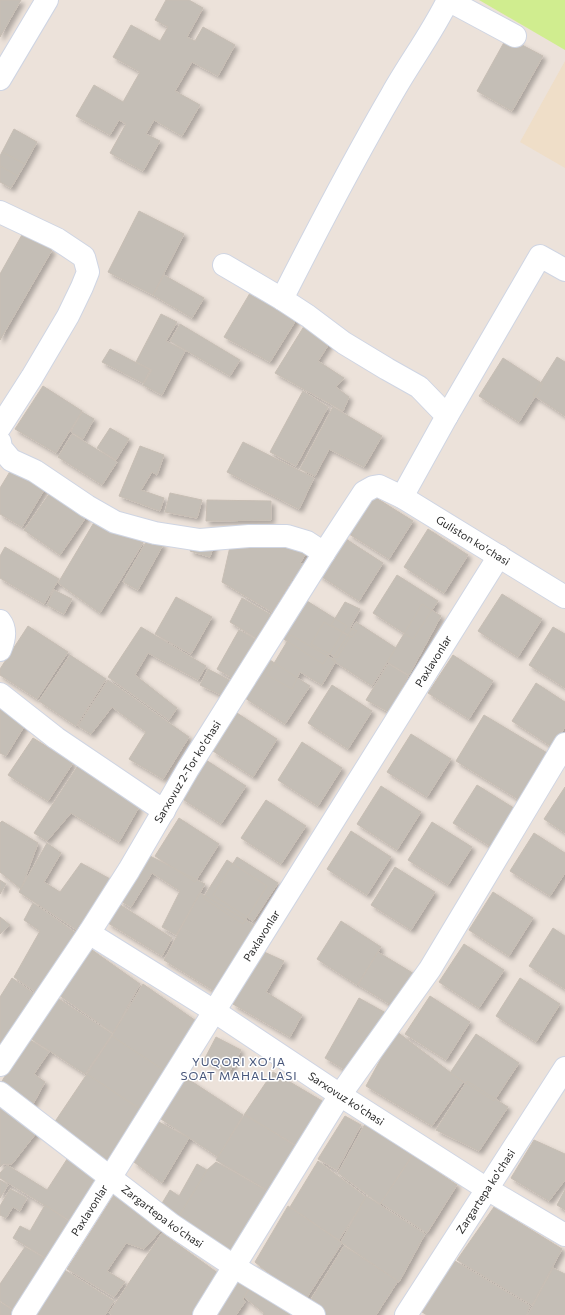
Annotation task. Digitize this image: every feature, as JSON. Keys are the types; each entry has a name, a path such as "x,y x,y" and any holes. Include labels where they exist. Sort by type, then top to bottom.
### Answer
{"street":[{"path":"0,79 47,0"},
{"path":"282,299 327,211 381,113 438,21 447,0 515,36"},
{"path":"0,212 57,239 84,257 88,272 68,316 0,427"},
{"path":"402,497 540,256 565,270"},
{"path":"224,265 282,299 344,343 419,387 447,416"},
{"path":"0,442 1,448 11,460 35,471 87,506 115,522 154,533 200,540 249,536 287,536 307,542 324,553"},
{"name":"Guliston ko'chasi","path":"379,486 402,497 565,597"},
{"name":"Sarxovuz 2-Tor ko'chasi","path":"0,1065 89,933 129,870 188,769 324,553 364,492 373,487 379,486"},
{"name":"Paxlavonlar","path":"23,1315 499,556"},
{"path":"0,621 3,625 5,639 0,650"},
{"path":"0,694 56,738 164,811"},
{"path":"204,1315 340,1095 430,970 565,744"},
{"name":"Sarxovuz ko'chasi","path":"89,933 214,1011 340,1095 487,1189 565,1235"},
{"name":"Zargartepa ko'chasi","path":"406,1315 565,1068"},
{"name":"Zargartepa ko'chasi","path":"0,1093 167,1222 235,1267 314,1315"}],"shaded area":[{"path":"565,61 565,168 520,142"}],"green space":[{"path":"479,0 565,0 565,50"}],"building":[{"path":"0,0 21,0 0,37"},
{"path":"166,0 189,0 203,8 187,37 195,41 203,27 235,45 218,76 192,62 175,91 200,105 182,136 154,120 146,134 160,141 143,171 110,153 126,124 119,120 110,135 76,116 94,85 123,102 140,72 113,57 131,25 160,41 168,27 155,20"},
{"path":"507,37 543,56 512,111 477,91"},
{"path":"14,129 37,142 25,164 2,152"},
{"path":"2,152 25,164 18,176 0,166 0,156"},
{"path":"0,166 18,176 11,188 0,182"},
{"path":"139,211 184,234 153,295 108,272"},
{"path":"23,233 52,250 0,340 0,274"},
{"path":"164,275 204,298 192,318 153,295"},
{"path":"253,288 301,312 270,362 224,337"},
{"path":"161,314 177,322 166,341 185,351 162,395 143,385 152,370 136,362"},
{"path":"306,323 333,338 318,361 344,378 336,387 349,397 343,411 275,373"},
{"path":"180,324 240,360 230,376 170,341"},
{"path":"110,349 150,370 143,383 102,362"},
{"path":"557,357 565,362 565,416 533,395"},
{"path":"503,358 543,384 519,422 479,396"},
{"path":"43,386 82,411 56,453 15,429"},
{"path":"303,391 328,407 296,466 270,452"},
{"path":"333,407 382,436 364,467 329,449 315,476 300,469"},
{"path":"82,412 94,419 83,439 71,432"},
{"path":"110,428 129,439 116,460 97,448"},
{"path":"72,434 117,462 102,485 58,457"},
{"path":"243,442 314,478 299,509 227,472"},
{"path":"140,446 164,455 157,475 152,472 141,490 164,498 160,511 119,496"},
{"path":"20,455 53,475 22,527 0,514 0,488"},
{"path":"57,483 93,507 60,555 24,530"},
{"path":"170,493 202,500 197,518 165,512"},
{"path":"373,496 413,521 389,559 349,534"},
{"path":"207,500 271,501 271,520 206,521"},
{"path":"99,514 143,543 100,613 58,583"},
{"path":"276,525 310,547 300,563 306,566 298,580 293,578 272,612 222,582 232,538"},
{"path":"428,529 468,555 444,593 404,567"},
{"path":"195,535 215,541 210,557 190,551"},
{"path":"149,537 163,545 138,590 123,582"},
{"path":"343,537 383,563 359,601 319,575"},
{"path":"5,547 59,579 44,604 0,578 0,556"},
{"path":"397,575 438,601 413,639 373,613"},
{"path":"54,590 72,599 64,614 47,605"},
{"path":"502,594 542,619 518,657 478,631"},
{"path":"176,597 212,617 191,654 155,634"},
{"path":"242,598 271,615 256,638 230,622"},
{"path":"307,601 347,626 323,664 282,638"},
{"path":"345,602 360,609 350,628 357,631 352,637 331,625"},
{"path":"422,604 441,616 409,675 387,662"},
{"path":"324,622 350,637 337,658 311,644"},
{"path":"356,622 396,648 372,686 332,660"},
{"path":"28,626 68,652 37,699 0,675 0,669"},
{"path":"141,627 206,666 198,680 148,653 135,675 177,708 169,720 108,677"},
{"path":"553,627 565,634 565,688 529,665"},
{"path":"239,630 255,639 232,678 217,669"},
{"path":"291,635 336,661 322,685 300,672 292,689 267,675"},
{"path":"70,655 106,679 76,726 39,701"},
{"path":"453,655 493,681 469,719 428,693"},
{"path":"270,660 310,686 285,724 245,698"},
{"path":"388,664 408,676 389,712 366,700"},
{"path":"208,669 231,681 223,696 200,685"},
{"path":"108,680 189,737 163,779 129,759 146,732 112,707 91,734 78,726"},
{"path":"536,683 565,702 565,727 552,747 512,721"},
{"path":"332,685 372,711 348,749 308,723"},
{"path":"0,709 25,725 6,756 0,753"},
{"path":"237,713 277,739 253,777 213,751"},
{"path":"484,715 549,754 521,801 456,761"},
{"path":"411,734 451,759 427,797 387,772"},
{"path":"33,738 73,763 48,801 8,775"},
{"path":"302,742 342,768 318,806 278,780"},
{"path":"206,760 246,786 221,824 181,798"},
{"path":"79,764 139,807 119,842 71,813 47,841 34,833"},
{"path":"477,785 517,810 493,848 453,823"},
{"path":"381,786 421,812 397,850 357,824"},
{"path":"565,787 565,833 544,819"},
{"path":"266,800 306,826 281,864 241,838"},
{"path":"179,818 219,844 195,882 155,856"},
{"path":"2,821 38,843 21,889 0,872 0,823"},
{"path":"432,822 472,847 448,885 408,860"},
{"path":"351,831 391,857 367,895 327,869"},
{"path":"534,833 565,853 565,873 550,896 510,871"},
{"path":"47,843 61,853 44,882 60,892 81,863 112,880 77,930 19,892"},
{"path":"148,855 205,884 176,935 162,927 180,891 152,873 131,907 119,900"},
{"path":"237,857 278,883 253,921 213,895"},
{"path":"227,860 267,886 243,924 203,898"},
{"path":"395,867 435,892 411,930 371,905"},
{"path":"0,880 6,884 0,894"},
{"path":"493,892 533,918 509,956 469,930"},
{"path":"200,893 256,926 219,994 164,960"},
{"path":"33,903 76,933 37,993 14,977 40,931 24,920"},
{"path":"119,904 172,938 162,956 108,923"},
{"path":"0,917 10,925 0,934"},
{"path":"341,921 381,947 357,985 317,959"},
{"path":"553,928 565,936 565,989 529,966"},
{"path":"464,944 504,970 479,1008 439,982"},
{"path":"85,945 140,984 113,1033 59,995"},
{"path":"262,951 284,961 266,992 302,1015 290,1037 233,1004"},
{"path":"378,952 416,975 396,1008 358,985"},
{"path":"12,978 36,995 0,1047 0,997"},
{"path":"520,978 560,1004 536,1042 496,1016"},
{"path":"143,984 199,1023 168,1073 112,1036"},
{"path":"53,995 112,1034 85,1074 30,1038"},
{"path":"430,996 470,1022 446,1060 405,1034"},
{"path":"359,998 386,1013 347,1071 325,1058"},
{"path":"396,1031 463,1082 432,1126 366,1086"},
{"path":"476,1034 519,1063 494,1101 450,1073"},
{"path":"112,1036 168,1073 144,1112 87,1074"},
{"path":"216,1037 241,1050 229,1073 204,1060"},
{"path":"27,1038 49,1052 34,1074 45,1082 32,1106 1,1083"},
{"path":"273,1072 329,1105 303,1149 244,1115"},
{"path":"87,1074 145,1112 109,1171 50,1129"},
{"path":"185,1077 243,1115 218,1157 161,1119"},
{"path":"467,1081 508,1107 479,1151 436,1130"},
{"path":"0,1096 41,1127 12,1164 3,1164 0,1167"},
{"path":"245,1114 303,1151 274,1194 216,1160"},
{"path":"345,1116 361,1125 337,1170 318,1159"},
{"path":"157,1121 189,1138 162,1183 134,1162"},
{"path":"365,1124 413,1154 380,1204 338,1173"},
{"path":"534,1140 565,1154 565,1180 549,1201 511,1178"},
{"path":"71,1153 105,1176 74,1223 0,1178 0,1173 7,1165 47,1190"},
{"path":"413,1155 457,1185 427,1233 381,1203"},
{"path":"318,1161 366,1197 339,1240 290,1207"},
{"path":"216,1162 274,1195 241,1257 176,1221 207,1170"},
{"path":"197,1164 207,1170 176,1221 158,1210 170,1190 179,1196"},
{"path":"0,1180 8,1185 0,1198"},
{"path":"10,1189 27,1198 20,1211 13,1207 6,1218 0,1215 0,1206"},
{"path":"117,1190 167,1224 144,1249 126,1243 107,1271 125,1282 114,1297 67,1269"},
{"path":"565,1190 565,1210 557,1205"},
{"path":"366,1196 425,1234 399,1282 341,1242"},
{"path":"45,1205 74,1225 51,1261 13,1238 20,1226 30,1231"},
{"path":"288,1206 342,1243 304,1302 255,1262"},
{"path":"494,1207 562,1249 532,1305 457,1260"},
{"path":"162,1233 222,1276 197,1315 112,1315 109,1313"},
{"path":"344,1246 398,1281 376,1315 326,1315 307,1306"},
{"path":"25,1247 49,1261 16,1311 0,1301 0,1284"},
{"path":"455,1261 530,1306 526,1315 427,1315 422,1312"},
{"path":"553,1268 565,1274 564,1315 528,1315"},
{"path":"63,1269 114,1301 105,1315 35,1315"},
{"path":"236,1274 251,1284 243,1299 245,1302 236,1315 211,1315"},
{"path":"252,1285 294,1311 291,1315 263,1315 264,1313 244,1297"},
{"path":"0,1302 15,1312 13,1315 0,1315"}],"district":[{"name":"YUQORI XO‘JA SOAT MAHALLASI","path":"239,1069"}]}
